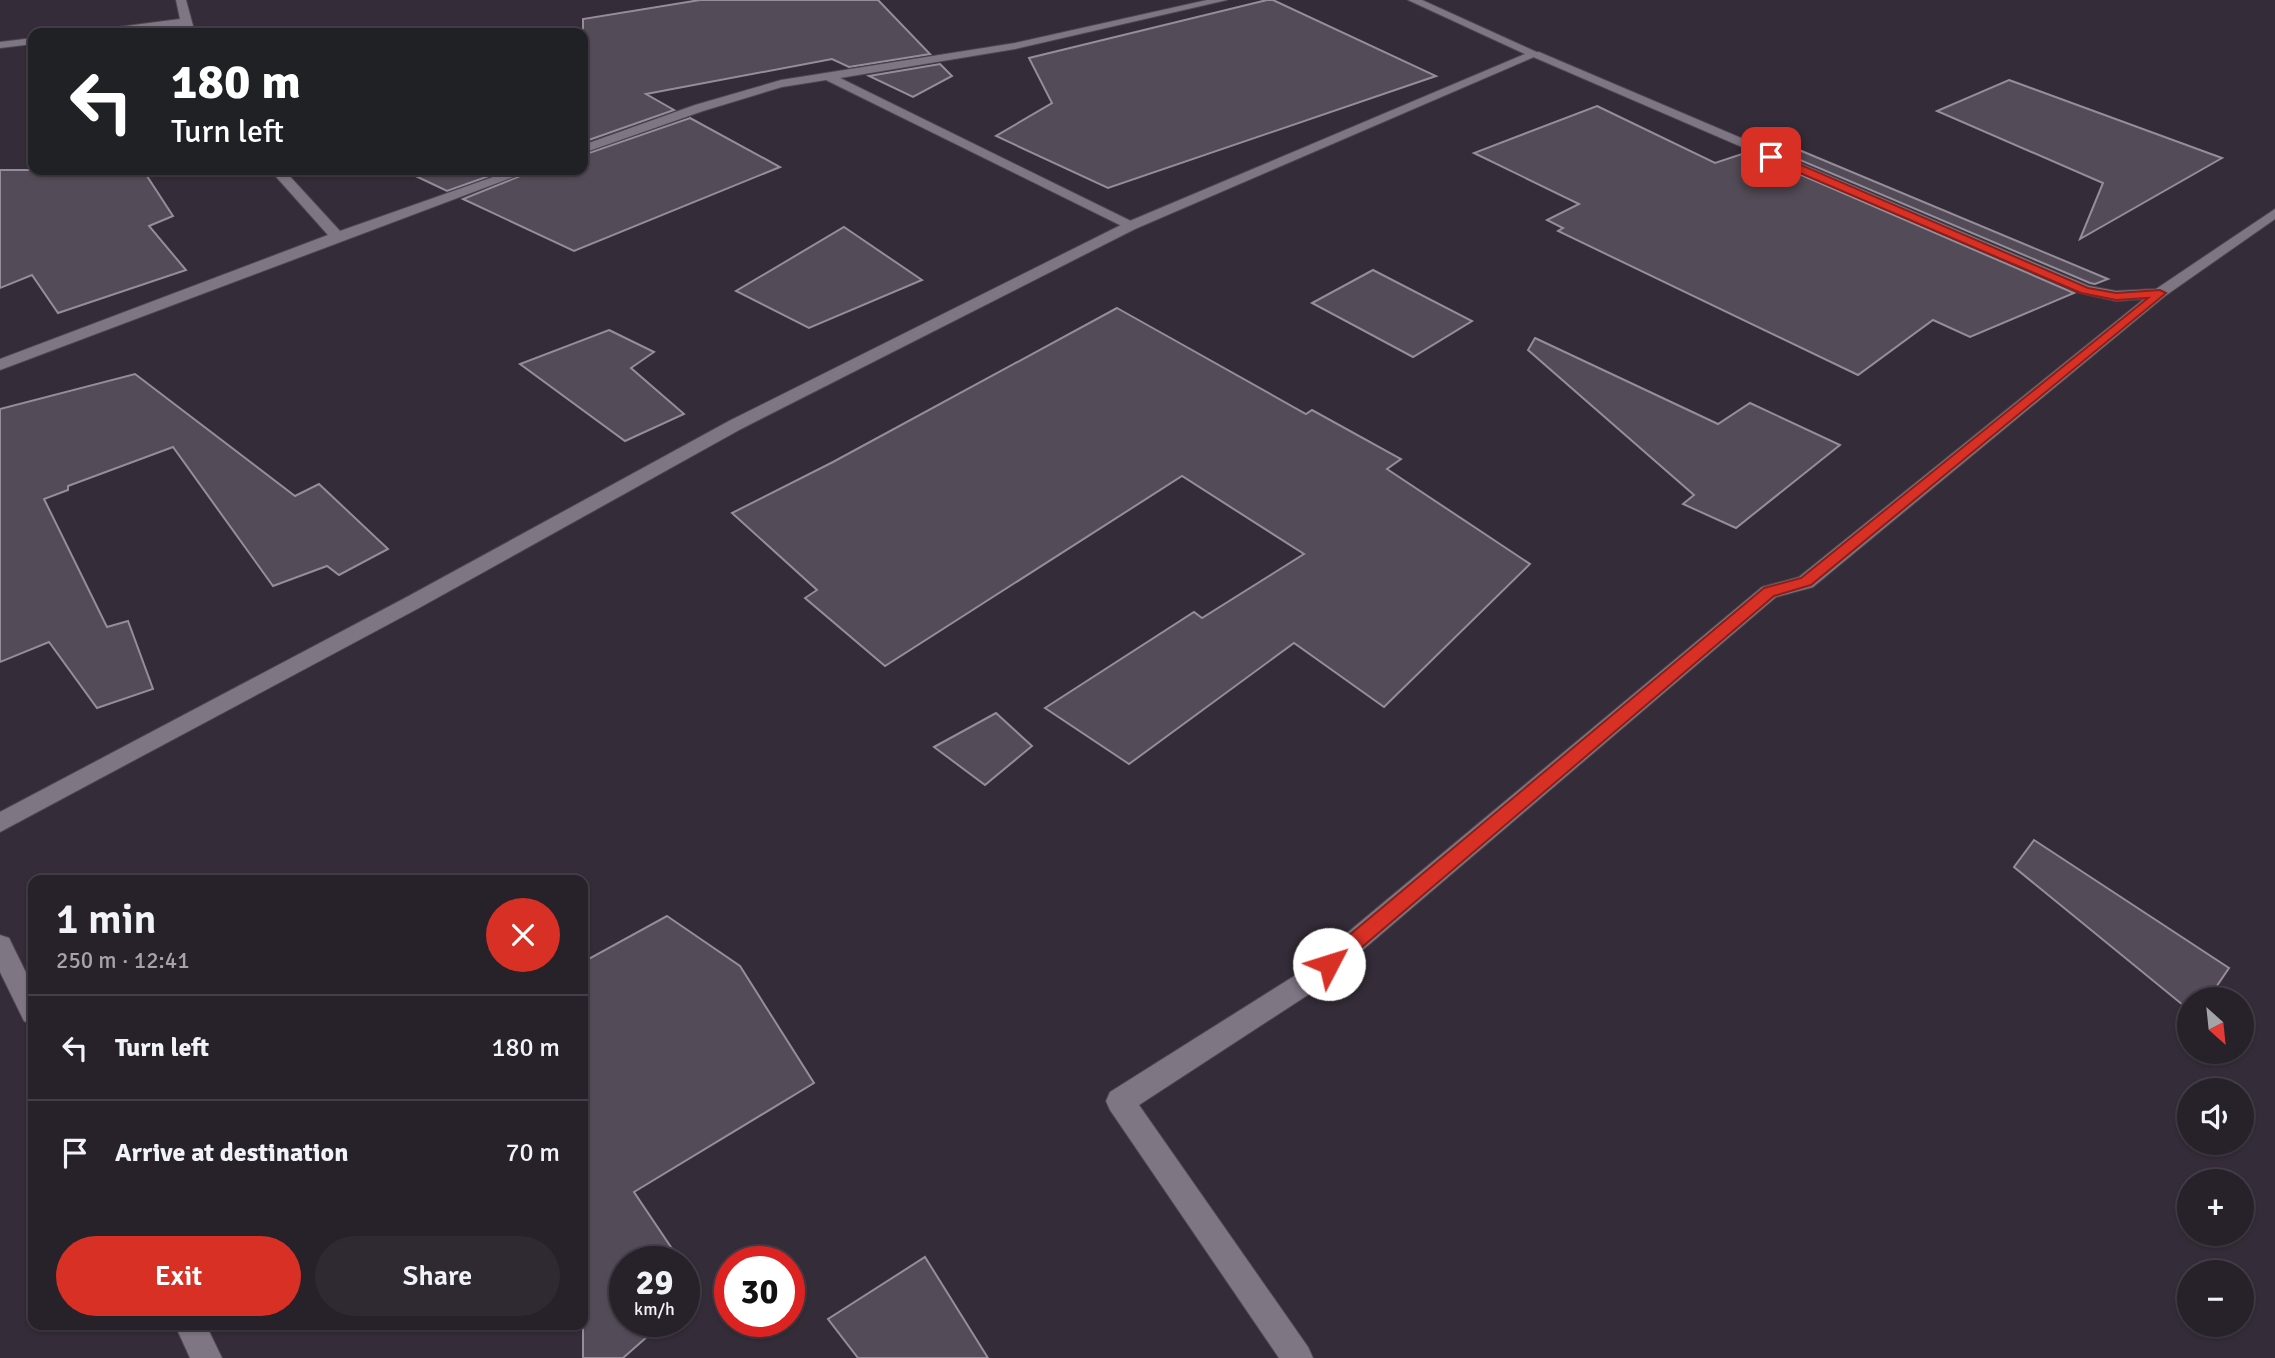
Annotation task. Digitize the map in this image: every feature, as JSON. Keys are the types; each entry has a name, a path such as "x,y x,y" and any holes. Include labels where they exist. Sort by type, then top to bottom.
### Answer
{"street":[{"path":"181,0 187,27"},
{"path":"588,147 781,84 1015,46 1222,0"},
{"path":"1413,0 2085,290 2116,296 2160,293"},
{"path":"0,45 28,42"},
{"path":"0,823 412,603 735,425 1130,226 1535,54"},
{"path":"827,76 1130,226"},
{"path":"281,175 337,237"},
{"path":"0,365 337,237 511,175"},
{"path":"1297,1358 1120,1101 1308,982 1769,592 1806,582 2160,293 2275,213"},
{"path":"0,946 28,1003"},
{"path":"192,1330 206,1358"}],"building":[{"path":"700,0 878,0 930,54 849,67 832,59 646,94 674,110 588,140 588,28 583,28 583,19"},
{"path":"1273,0 1436,76 1108,188 996,136 1052,103 1029,58"},
{"path":"940,64 952,76 913,97 869,76"},
{"path":"2009,80 2222,158 2080,239 2103,183 1937,111"},
{"path":"1597,106 1715,163 1748,152 2074,293 1970,337 1933,320 1858,375 1558,231 1563,228 1547,220 1579,204 1474,153"},
{"path":"690,118 780,167 574,251 463,199 523,175 588,175 588,153"},
{"path":"1780,142 2108,279 2090,283 1767,146"},
{"path":"0,170 28,170 28,175 146,175 173,216 149,226 186,270 58,313 32,275 0,288"},
{"path":"413,175 492,175 447,191"},
{"path":"844,227 922,280 809,328 736,291"},
{"path":"1373,270 1472,321 1413,357 1312,303"},
{"path":"1117,308 1306,414 1312,410 1401,459 1387,469 1530,564 1384,707 1294,643 1129,764 1045,708 1194,612 1202,618 1304,554 1182,476 885,666 805,598 817,590 732,513 833,462"},
{"path":"609,330 654,352 631,368 684,414 625,441 520,364"},
{"path":"1535,338 1718,424 1750,403 1840,445 1736,528 1683,504 1694,495 1528,350"},
{"path":"135,374 295,496 319,484 388,549 339,575 327,566 273,586 173,447 68,486 68,490 44,499 107,627 128,621 153,689 97,708 49,642 0,662 0,409"},
{"path":"996,713 1032,746 985,785 934,747"},
{"path":"2034,840 2229,968 2216,987 2177,987 2177,1000 2014,867"},
{"path":"667,916 740,966 814,1083 634,1192 670,1246 609,1246 609,1337 647,1337 623,1358 583,1358 583,1330 588,1330 588,959"},
{"path":"925,1257 988,1358 858,1358 828,1319"}],"route":[{"path":"1329,964 1769,592 1806,582 2160,293 2116,296 2085,290 1771,157"}]}
